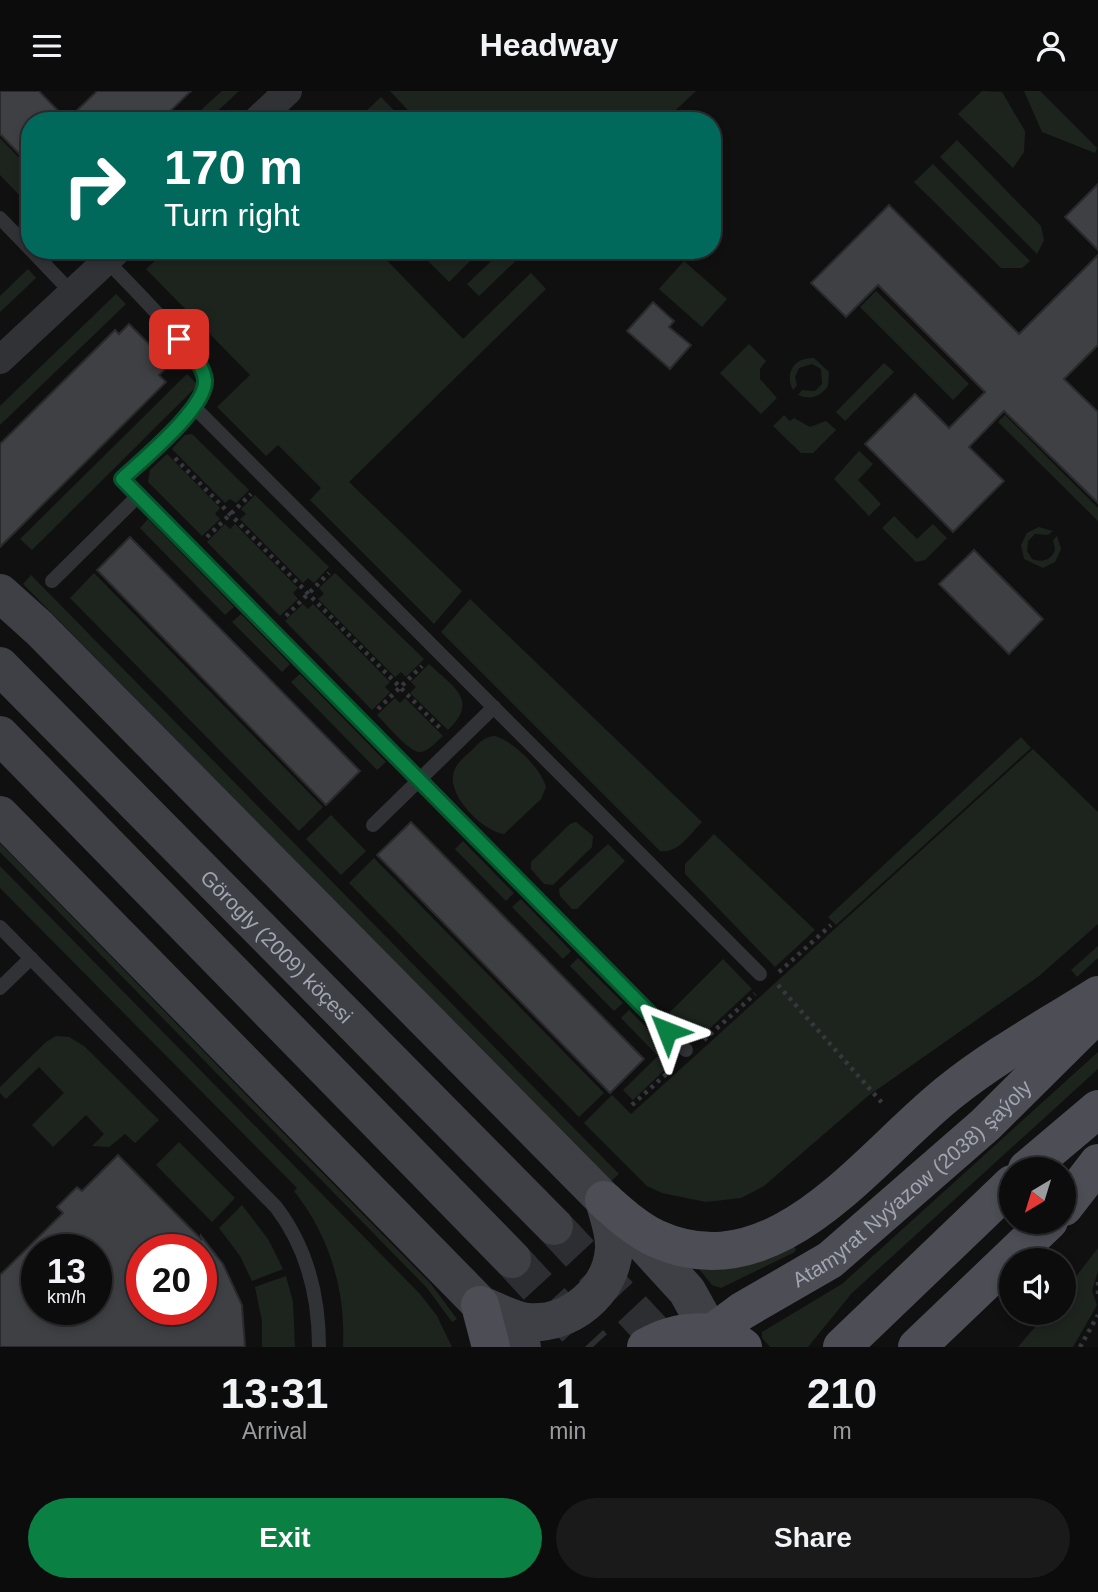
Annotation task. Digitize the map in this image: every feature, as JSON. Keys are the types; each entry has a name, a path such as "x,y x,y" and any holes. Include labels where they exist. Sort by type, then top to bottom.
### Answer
{"main road":[{"path":"0,593 49,638 604,1200 687,1291 727,1340"},
{"name":"Görogly (2009) köçesi","path":"0,666 554,1226"},
{"path":"0,735 512,1259"},
{"path":"0,815 522,1347"},
{"path":"604,1200 634,1226 674,1245 698,1250 732,1249 778,1236 838,1193 951,1091 1098,995"},
{"name":"Atamyrat Nyýazow (2038) şaýoly","path":"727,1340 742,1311 830,1260 985,1125 1098,1013"},
{"path":"1041,1157 1098,1109"},
{"path":"1076,1191 1098,1163"},
{"path":"842,1347 999,1196"},
{"path":"480,1305 526,1322 561,1318 576,1312 604,1281 614,1250 613,1230 604,1200"},
{"path":"917,1347 1035,1234"},
{"path":"480,1305 491,1347"},
{"path":"646,1347 671,1335 727,1340"}],"street":[{"path":"266,112 288,91"},
{"path":"0,360 108,259"}],"lane":[{"path":"0,218 21,240"},
{"path":"39,259 72,293"},
{"path":"115,259 202,368 205,383 195,408 122,479 688,1052"},
{"path":"195,408 494,707 761,981"},
{"path":"52,581 138,496"},
{"path":"373,825 494,707"},
{"path":"0,927 286,1220 296,1236 311,1277 319,1347"},
{"path":"0,988 31,958"}],"path":[{"path":"169,451 445,733"},
{"path":"205,539 252,493"},
{"path":"282,619 332,570"},
{"path":"374,713 426,661"},
{"path":"831,925 772,978 888,1110"},
{"path":"632,1105 761,981"},
{"path":"1098,1282 1098,1296"},
{"path":"1080,1347 1098,1315"}],"shaded area":[{"path":"222,91 239,91 216,112 205,112 202,109"},
{"path":"390,91 696,91 674,112 410,112"},
{"path":"982,91 1002,92 1025,131 1024,152 1013,168 958,114"},
{"path":"1024,91 1040,91 1097,148 1095,153 1042,132"},
{"path":"381,97 395,112 365,112"},
{"path":"0,138 21,160 21,197 0,175"},
{"path":"957,140 1041,226 1044,240 1037,254 940,157"},
{"path":"933,164 1030,261 1022,268 1001,268 914,182"},
{"path":"157,259 386,259 463,339 531,273 546,289 349,482 462,591 434,624 310,500 321,488 278,445 266,456 217,407 250,375 146,269"},
{"path":"426,259 472,259 449,282"},
{"path":"493,259 518,259 479,296 467,284"},
{"path":"684,261 727,299 702,327 659,289"},
{"path":"28,269 36,278 0,312 0,296"},
{"path":"876,291 969,384 953,400 860,307"},
{"path":"116,294 126,304 0,425 0,406"},
{"path":"749,344 766,361 760,369 760,379 777,398 761,414 720,373"},
{"path":"814,358 829,372 828,386 814,397 798,395 802,390 815,391 822,384 821,369 812,364 799,368 795,377 797,385 793,390 790,377 793,367 801,360"},
{"path":"884,363 894,372 845,421 836,412"},
{"path":"187,374 198,385 32,550 20,539"},
{"path":"784,415 790,421 794,418 810,427 826,421 836,430 813,453 801,453 773,426"},
{"path":"1005,415 1098,508 1098,521 998,422"},
{"path":"192,434 249,490 236,503 230,499 225,503 172,449 185,435"},
{"path":"859,451 873,464 858,480 881,504 869,516 834,479"},
{"path":"167,454 220,508 215,514 220,519 202,536 148,482 150,470"},
{"path":"255,495 329,567 314,583 308,578 303,583 240,519 246,514 241,509"},
{"path":"894,516 917,539 933,524 947,538 925,560 916,562 882,528"},
{"path":"148,519 234,607 225,615 140,528"},
{"path":"225,524 230,529 235,524 298,588 293,593 298,599 280,616 207,542"},
{"path":"1039,527 1053,531 1048,535 1035,534 1028,541 1027,551 1032,559 1040,561 1049,558 1054,553 1053,540 1057,536 1061,549 1055,562 1043,568 1024,559 1021,545 1027,533"},
{"path":"94,573 323,807 299,831 70,598"},
{"path":"335,573 424,659 406,677 401,672 395,677 318,599 324,594 319,588"},
{"path":"31,575 619,1174 610,1182 23,584"},
{"path":"470,599 702,822 683,842 672,849 660,851 441,632"},
{"path":"303,604 308,609 313,604 390,682 385,687 390,692 372,710 285,621"},
{"path":"241,614 290,664 282,672 232,622"},
{"path":"429,664 460,694 462,710 448,730 410,693 416,687 411,682"},
{"path":"300,674 386,762 377,770 291,682"},
{"path":"395,698 400,703 405,698 443,736 423,752 410,748 377,715"},
{"path":"495,736 510,743 525,756 546,787 541,799 504,834 478,820 462,803 453,785 455,768 460,761 482,740"},
{"path":"1021,737 1031,748 836,925 828,917"},
{"path":"1033,749 1098,812 1098,924 1039,976 868,1096 764,1186 741,1198 706,1202 662,1193 647,1186 584,1123 612,1095 631,1114"},
{"path":"331,815 366,851 341,875 306,839"},
{"path":"576,822 593,836 592,847 553,885 544,884 531,869 531,862 570,824"},
{"path":"714,834 815,930 775,967 685,874 685,864"},
{"path":"463,841 514,893 506,901 455,849"},
{"path":"0,843 431,1284 457,1319 452,1322 427,1288 0,852"},
{"path":"608,844 625,861 577,909 572,909 560,896 559,889"},
{"path":"374,858 604,1093 579,1117 349,883"},
{"path":"0,866 420,1294 437,1316 452,1347 343,1347 342,1305 333,1264 317,1226 294,1191 297,1188 0,888"},
{"path":"521,899 571,951 563,959 512,907"},
{"path":"1098,946 1098,958 1077,977 1071,970"},
{"path":"578,958 623,1003 614,1011 570,966"},
{"path":"723,959 752,989 695,1042 668,1014"},
{"path":"629,1010 677,1058 633,1100 623,1090 658,1056 621,1018"},
{"path":"56,1036 69,1037 84,1046 159,1120 135,1143 125,1134 109,1147 92,1146 104,1134 86,1115 53,1147 32,1125 64,1093 39,1067 6,1099 0,1093 0,1087 46,1042"},
{"path":"1098,1052 1098,1069 852,1293 808,1347 770,1347 762,1338 762,1332 842,1284"},
{"path":"179,1142 235,1198 212,1222 156,1165"},
{"path":"242,1205 268,1239 283,1269 252,1281 240,1256 219,1228"},
{"path":"796,1248 795,1252 721,1288 712,1285 699,1269"},
{"path":"1098,1248 1098,1271 1092,1291 1097,1305 1073,1347 1018,1347 1037,1325 1076,1325 1076,1276"},
{"path":"286,1276 293,1302 295,1347 262,1347 262,1321 255,1287"}],"building":[{"path":"0,91 39,91 59,112 21,112 21,156 0,134"},
{"path":"97,91 191,91 169,112 75,112"},
{"path":"1098,184 1098,250 1065,217"},
{"path":"889,205 1019,334 1098,255 1098,345 1064,379 1098,412 1098,503 1004,411 969,447 1004,481 953,532 865,444 915,394 949,428 985,392 878,285 846,317 811,283"},
{"path":"653,302 674,321 669,327 691,345 670,369 627,331"},
{"path":"129,324 170,365 159,375 166,382 0,547 0,444 115,330 119,334"},
{"path":"130,537 360,771 326,805 97,570"},
{"path":"974,550 1043,619 1009,654 939,584"},
{"path":"411,822 644,1059 610,1093 377,855"},
{"path":"118,1155 196,1234 126,1234 126,1325 217,1325 217,1256 242,1305 245,1347 0,1347 0,1275 21,1254 21,1325 112,1325 112,1234 42,1234 63,1213 57,1207 77,1187 82,1191"}],"tunnel":[{"path":"554,1226 667,1347"},
{"path":"512,1259 593,1347"}],"route":[{"path":"179,339 202,368 205,383 195,408 122,479 667,1031"}]}
